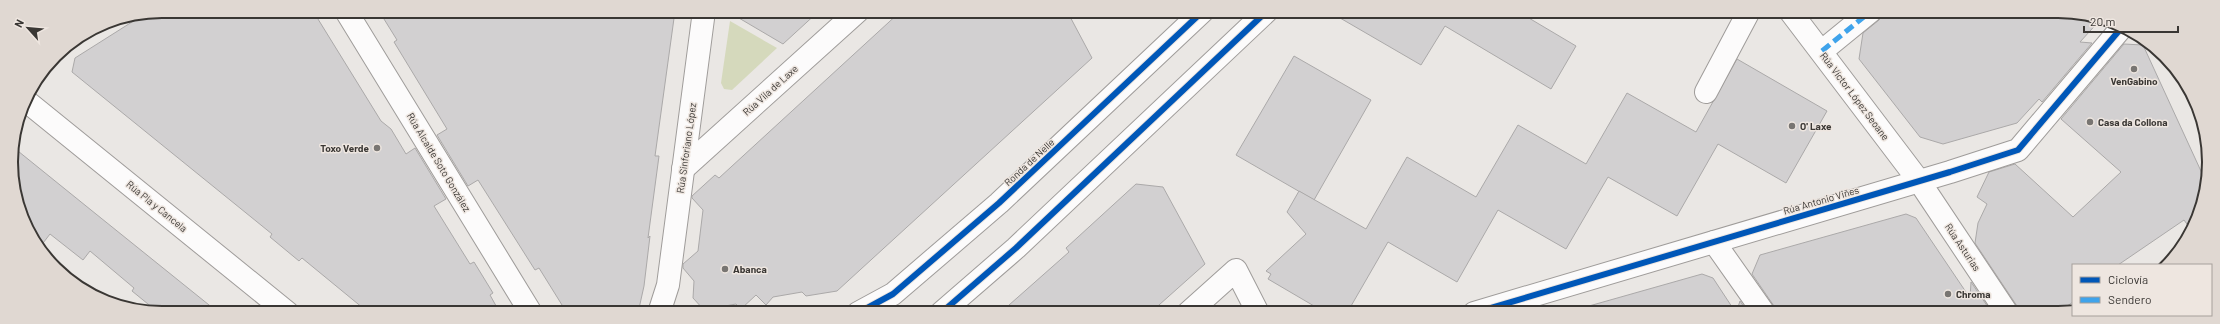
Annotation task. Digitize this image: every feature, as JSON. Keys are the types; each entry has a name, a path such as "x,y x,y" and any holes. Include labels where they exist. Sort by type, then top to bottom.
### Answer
{"street":[{"name":"Rúa Alcalde Soto González","path":"350,18 527,306"},
{"name":"Rúa Sinforiano López","path":"661,306 668,285 703,18"},
{"name":"Rúa Vila de Laxe","path":"683,169 850,18"},
{"name":"Ronda de Nelle","path":"871,306 893,294 1000,203 1196,18"},
{"path":"949,306 1016,248 1260,18"},
{"path":"1706,92 1745,18"},
{"name":"Rúa Víctor López Seoane","path":"1796,18 1919,181"},
{"path":"1822,51 1862,18"},
{"name":"Rúa Antonio Viñes","path":"1498,306 1919,181 2018,150 2118,31"},
{"name":"Rúa Pla y Cancela","path":"30,104 279,306"},
{"name":"Rúa Asturias","path":"1919,181 2002,306"},
{"path":"1714,242 1759,306"},
{"path":"1196,306 1236,270 1254,306"},
{"name":"Rúa Sinforiano López","path":"668,285 671,306"}],"green space":[{"path":"730,21 777,48 732,90 724,89 721,83"}],"building":[{"path":"317,18 381,121 391,129 406,154 415,148 446,199 434,206 470,264 474,262 493,293 490,295 496,306 360,306 302,258 299,261 270,237 272,234 72,72 75,58 133,21 143,19"},
{"path":"383,18 674,18 655,156 659,156 648,238 650,236 644,286 640,306 563,306 539,268 535,270 478,180 468,186 437,135 447,129 394,42 397,40"},
{"path":"739,18 811,18 783,44"},
{"path":"893,18 1071,18 1092,58 837,291 806,296 802,292 773,297 766,305 756,295 744,306 738,306 736,304 725,306 700,306 693,298 694,281 683,268 683,264 698,251 703,210 692,198 692,196 715,175 719,178"},
{"path":"1340,18 1529,18 1576,46 1551,89 1445,26 1421,65"},
{"path":"1880,18 2067,18 2097,24 2080,42 2092,43 2042,102 2039,99 2017,123 1943,144 1920,137 1859,59 1863,33"},
{"path":"2124,44 2142,45 2202,173 2197,199 2188,225 2184,220 2119,264 2072,264 2072,303 2067,306 2017,306 1975,243 1978,223 1987,204 1977,197 1989,172 2015,164 2073,217 2121,172 2061,119"},
{"path":"1294,56 1371,100 1314,200 1236,155"},
{"path":"1737,59 1827,111 1786,183 1718,144 1677,216 1608,177 1566,249 1498,210 1457,282 1388,242 1351,306 1314,306 1268,279 1271,274 1266,271 1306,234 1287,212 1299,191 1366,229 1407,157 1476,197 1518,125 1586,164 1627,93 1696,132"},
{"path":"18,151 210,306 150,306 132,291 134,288 90,251 83,260 50,234 43,243 29,217 19,181"},
{"path":"1136,184 1163,187 1205,264 1158,306 1008,306 1069,252 1066,248"},
{"path":"1906,214 1916,218 1970,298 1971,282 1987,306 1774,306 1752,274 1760,255"},
{"path":"1702,274 1713,278 1731,306 1589,306"},
{"path":"1740,301 1743,306 1738,306"}],"marked path":[{"path":"1822,51 1862,18"}],"cycle path":[{"path":"871,306 893,294 999,203 1196,18"},
{"path":"949,306 1016,248 1260,18"},
{"path":"1498,306 1950,172 2018,150 2118,31"}],"place":[{"name":"VenGabino","path":"2134,69"},
{"name":"Casa da Collona","path":"2090,122"},
{"name":"O' Laxe","path":"1792,126"},
{"name":"Toxo Verde","path":"377,148"},
{"name":"Abanca","path":"725,269"},
{"name":"Chroma","path":"1948,294"}]}
